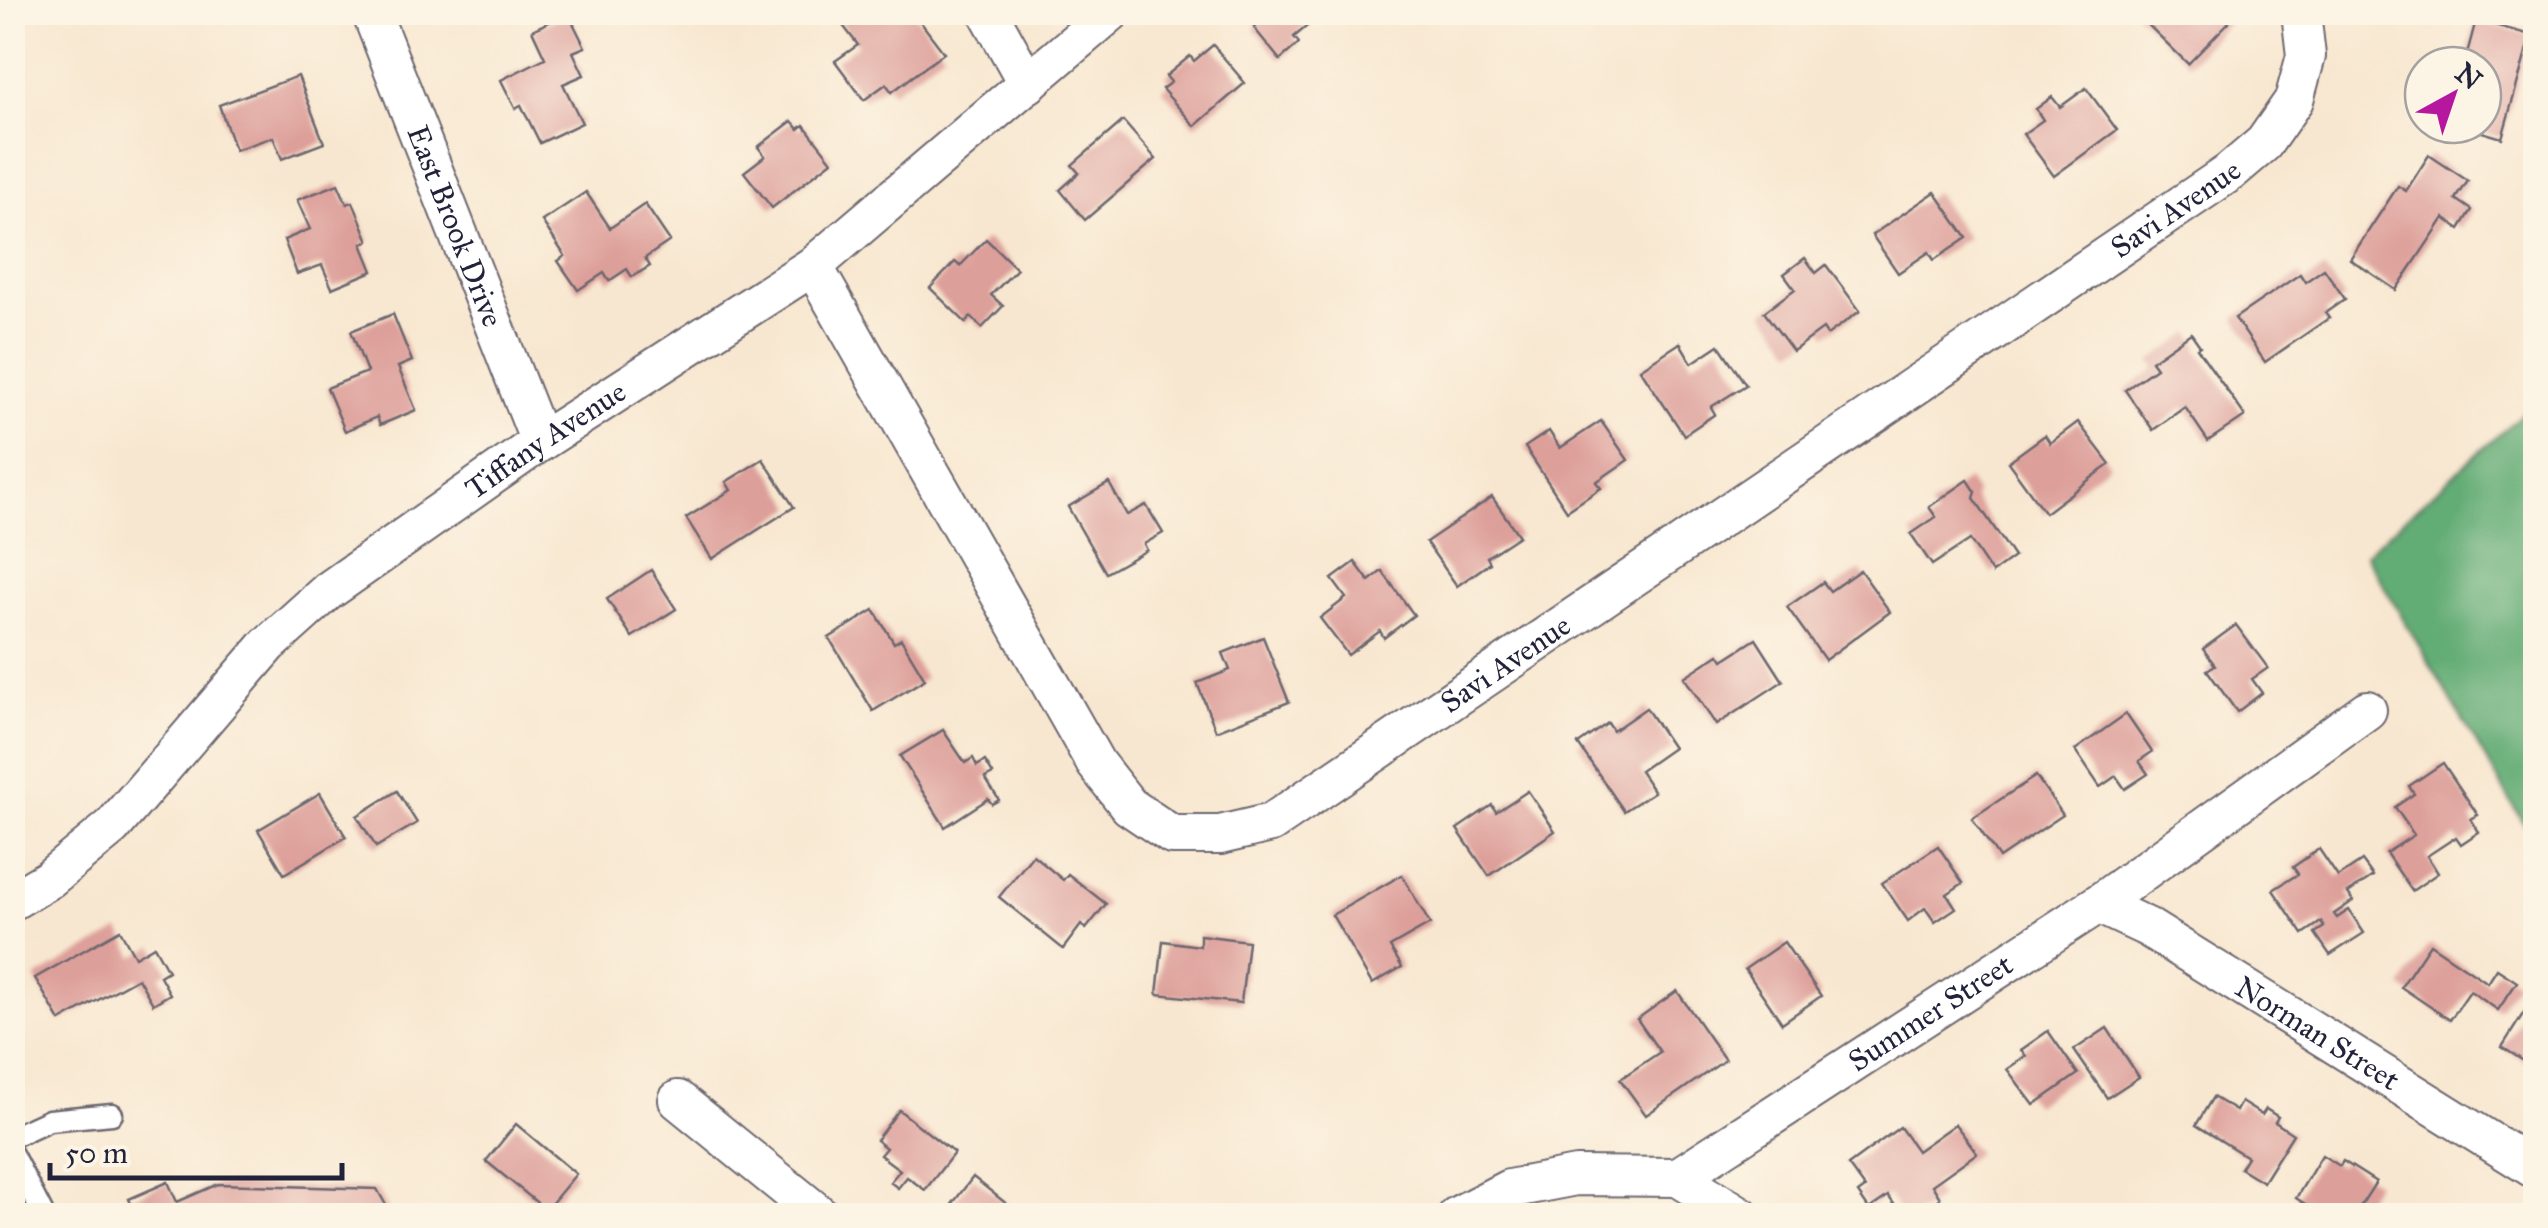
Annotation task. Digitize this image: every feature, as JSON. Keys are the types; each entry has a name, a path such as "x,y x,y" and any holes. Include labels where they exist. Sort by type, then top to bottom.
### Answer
{"street":[{"name":"East Brook Drive","path":"371,12 540,442"},
{"path":"988,12 1028,84"},
{"name":"Tiffany Avenue","path":"12,901 49,879 112,827 268,646 328,590 540,442 814,266 1111,12"},
{"name":"Savi Avenue","path":"814,266 1096,764 1129,806 1172,835 1220,835 1271,823 2230,172 2264,143 2294,100 2306,56 2301,12"},
{"name":"Summer Street","path":"1678,1177 2098,904 2368,710"},
{"name":"Norman Street","path":"2098,904 2147,927 2536,1170"},
{"path":"678,1100 822,1216"},
{"path":"1457,1216 1510,1188 1576,1176 1678,1177 1741,1216"}],"lane":[{"path":"12,1138 49,1120 112,1114"},
{"path":"12,1154 44,1216"}],"green space":[{"path":"2535,402 2535,843 2365,554"}],"building":[{"path":"847,12 861,12 867,20 877,12 913,12 944,53 892,92 886,84 864,100 835,61 858,45 838,19"},
{"path":"1268,12 1324,12 1294,37 1299,43 1280,60 1254,28 1270,15"},
{"path":"2135,12 2220,12 2229,22 2188,64"},
{"path":"568,13 585,47 573,52 584,75 563,84 582,123 540,143 521,105 515,108 501,80 545,58 532,30"},
{"path":"2476,20 2531,35 2503,134 2503,45 2469,45"},
{"path":"1213,45 1245,83 1195,126 1162,89 1171,82 1166,76 1190,56 1194,61"},
{"path":"298,76 324,143 282,159 273,137 235,150 219,105"},
{"path":"2086,88 2117,130 2054,176 2023,134 2043,120 2036,109 2052,97 2060,107"},
{"path":"792,121 799,129 804,125 832,161 772,208 744,172 765,156 758,147"},
{"path":"1123,121 1156,159 1085,220 1060,190 1079,173 1072,165"},
{"path":"2429,155 2468,181 2456,199 2472,210 2460,229 2444,218 2396,290 2350,259 2398,186 2406,191"},
{"path":"338,184 347,204 353,202 369,241 362,244 373,271 332,288 322,265 297,274 284,240 310,229 297,200"},
{"path":"586,192 610,228 645,204 670,241 645,258 650,266 632,277 627,269 609,281 604,273 578,290 558,261 565,256 542,221"},
{"path":"1935,192 1967,238 1934,260 1929,252 1898,273 1872,235"},
{"path":"986,239 1017,269 991,295 1003,306 982,328 971,317 966,323 930,288 955,262 960,266"},
{"path":"1805,258 1816,273 1826,265 1860,311 1827,335 1823,329 1793,351 1764,312 1795,289 1784,274"},
{"path":"2324,269 2345,299 2325,313 2329,318 2265,362 2235,318 2300,274 2305,282"},
{"path":"393,314 412,361 398,367 416,410 380,425 377,417 345,431 327,388 367,372 351,331"},
{"path":"2191,333 2200,346 2197,348 2245,416 2208,441 2185,407 2153,430 2125,390 2156,368 2151,361"},
{"path":"1680,343 1692,363 1719,345 1746,385 1711,407 1715,414 1684,435 1640,369"},
{"path":"1601,421 1628,460 1596,482 1601,488 1567,511 1525,447 1549,431 1560,448"},
{"path":"2078,422 2110,464 2045,513 2008,462 2045,435 2050,443"},
{"path":"763,459 794,507 712,559 686,518 731,490 726,482"},
{"path":"1968,480 1976,492 1974,498 2014,557 1992,573 1970,540 1932,565 1911,534 1936,517 1929,507"},
{"path":"1109,483 1127,515 1146,505 1163,533 1144,544 1147,550 1106,573 1068,507"},
{"path":"1492,497 1519,536 1487,557 1490,563 1457,586 1426,542"},
{"path":"1355,562 1369,581 1382,571 1414,615 1384,638 1380,631 1348,655 1320,618 1346,598 1332,579"},
{"path":"651,570 676,609 632,637 607,599"},
{"path":"1860,570 1890,612 1825,660 1787,607 1823,582 1830,591"},
{"path":"874,610 894,643 901,639 925,679 873,711 829,638"},
{"path":"2236,625 2268,668 2252,679 2262,693 2237,712 2207,670 2215,665 2203,649"},
{"path":"1263,637 1289,702 1216,731 1197,683 1230,670 1223,653"},
{"path":"1756,639 1783,681 1716,725 1684,677 1719,654 1723,660"},
{"path":"1646,708 1673,748 1640,771 1654,792 1624,811 1578,744 1608,723 1613,731"},
{"path":"2126,714 2152,752 2139,761 2148,774 2125,789 2116,776 2100,787 2075,750"},
{"path":"943,730 965,763 973,758 977,766 985,761 993,774 985,778 999,800 992,804 988,799 945,827 900,756"},
{"path":"2443,763 2478,815 2471,819 2479,832 2461,844 2456,837 2427,856 2438,873 2412,891 2386,853 2414,835 2395,807 2414,794 2409,786"},
{"path":"2036,776 2063,815 1999,858 1972,818"},
{"path":"397,791 417,823 376,847 357,816"},
{"path":"1528,791 1555,831 1489,876 1457,829 1492,805 1496,812"},
{"path":"320,793 346,837 284,874 258,830"},
{"path":"1938,846 1963,883 1947,894 1956,908 1935,922 1925,908 1908,921 1882,883"},
{"path":"2319,849 2338,877 2362,861 2373,876 2348,893 2353,901 2334,914 2337,918 2349,910 2364,933 2330,955 2315,933 2324,927 2321,922 2303,934 2273,890 2298,874 2293,867"},
{"path":"1033,855 1063,880 1068,874 1106,904 1086,929 1081,925 1063,949 999,897"},
{"path":"1402,875 1430,924 1390,947 1402,967 1372,984 1332,915"},
{"path":"120,930 135,957 154,946 168,971 160,976 170,994 153,1004 138,978 60,1021 35,978"},
{"path":"1200,935 1248,941 1241,1003 1157,994 1163,941 1200,946"},
{"path":"1784,942 1821,996 1782,1023 1745,969"},
{"path":"2430,944 2488,983 2497,969 2517,982 2498,1010 2470,991 2450,1020 2401,987"},
{"path":"1677,991 1725,1060 1646,1115 1620,1079 1660,1052 1637,1019"},
{"path":"2528,1006 2536,1011 2536,1069 2502,1047"},
{"path":"2107,1028 2139,1077 2107,1098 2074,1050"},
{"path":"2048,1031 2078,1074 2034,1105 2007,1069 2026,1056 2021,1050"},
{"path":"2213,1097 2236,1111 2241,1102 2262,1115 2266,1109 2278,1117 2275,1122 2293,1134 2263,1182 2240,1168 2247,1157 2196,1125"},
{"path":"899,1110 954,1153 925,1190 907,1177 898,1188 890,1182 900,1170 880,1155 886,1148 876,1140"},
{"path":"516,1124 576,1174 546,1210 486,1161"},
{"path":"1955,1124 1977,1153 1932,1185 1940,1198 1915,1216 1903,1216 1888,1196 1869,1209 1858,1193 1865,1188 1848,1165 1900,1127 1917,1151"},
{"path":"2322,1155 2340,1166 2343,1161 2376,1182 2356,1213 2360,1216 2324,1216 2296,1198"},
{"path":"973,1177 1018,1213 1016,1216 943,1216"},
{"path":"168,1182 177,1202 218,1184 377,1189 392,1216 136,1216 129,1199"}]}
